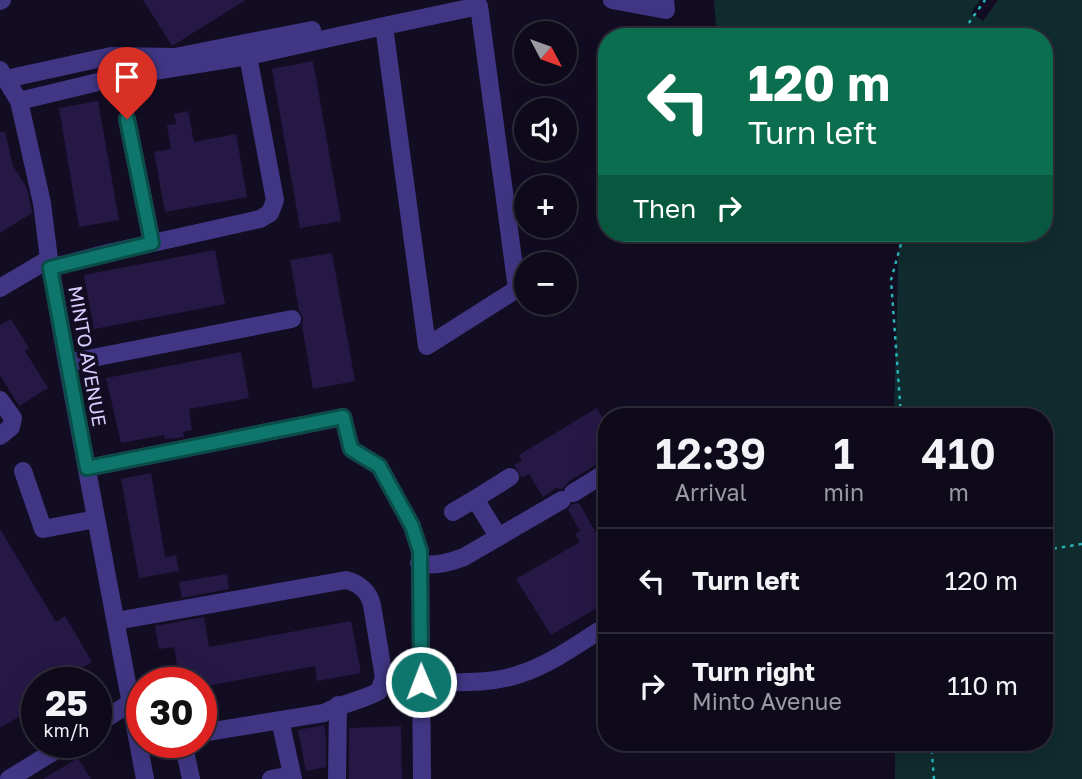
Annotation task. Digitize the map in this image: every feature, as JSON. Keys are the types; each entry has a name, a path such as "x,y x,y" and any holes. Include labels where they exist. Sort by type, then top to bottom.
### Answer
{"street":[{"path":"612,0 666,10 665,0"},
{"path":"377,27 427,346 517,289 474,2"},
{"path":"19,101 123,76 248,56 474,2"},
{"path":"3,74 111,56 175,57 474,2"},
{"path":"0,288 50,263 260,219 270,213 275,200 248,56"},
{"name":"MINTO AVENUE","path":"3,74 19,101 42,203 67,363 126,680"},
{"path":"127,119 152,243"},
{"path":"67,363 292,319"},
{"path":"0,400 13,418 11,427 0,436"},
{"path":"87,468 343,417 351,449 379,466 412,526 420,557 422,779"},
{"path":"23,471 43,529 96,520"},
{"path":"453,512 510,477"},
{"path":"420,557 425,565 454,561 598,478"},
{"path":"475,499 498,536"},
{"path":"116,621 346,580 354,582 370,599 384,678 380,691 367,698 338,705 324,713 217,730"},
{"path":"421,682 474,682 524,673 598,630"},
{"path":"337,779 338,705"},
{"path":"271,779 293,777 280,720"},
{"path":"9,779 43,758"},
{"name":"MINTO AVENUE","path":"145,758 145,779"},
{"path":"188,758 191,779"}],"path":[{"path":"965,28 985,0"},
{"path":"900,408 891,280 902,242"},
{"path":"1053,549 1082,544"},
{"path":"932,751 934,779"}],"green space":[{"path":"714,0 980,0 971,13 983,21 998,0 1082,0 1082,779 895,779 895,751 1053,751 1053,408 894,408 899,242 1053,242 1053,28 716,28"}],"building":[{"path":"143,0 246,0 172,46"},
{"path":"313,61 341,221 300,228 272,69"},
{"path":"98,101 119,220 79,227 59,108"},
{"path":"188,111 194,142 236,134 247,197 165,212 154,152 171,149 167,125 176,124 174,114"},
{"path":"0,132 5,132 13,166 27,188 32,213 0,233"},
{"path":"215,250 225,304 94,329 84,275"},
{"path":"332,253 355,381 313,389 303,318 299,310 290,260"},
{"path":"11,319 29,348 25,351 48,388 19,406 0,375 0,325"},
{"path":"241,352 249,398 189,409 192,430 183,432 184,437 165,439 164,435 121,443 106,378"},
{"path":"597,408 598,464 568,482 563,489 556,488 543,497 529,474 522,478 514,465 522,461 519,455"},
{"path":"151,473 165,557 176,555 179,571 139,578 121,479"},
{"path":"579,503 596,533 598,532 598,607 551,635 516,579 580,542 575,534 580,531 568,510 572,504"},
{"path":"0,529 56,622 65,616 92,662 84,667 21,667 21,716 0,728"},
{"path":"227,574 229,589 182,598 179,582"},
{"path":"204,617 209,647 351,621 361,673 317,681 315,666 217,684 217,667 177,667 174,647 159,649 155,626"},
{"path":"324,725 326,767 306,771 298,730"},
{"path":"401,726 402,779 349,779 349,728"},
{"path":"78,758 91,779 43,779"}],"route":[{"path":"127,119 152,243 50,268 87,468 343,417 351,449 379,466 412,526 420,551 421,682"}]}
